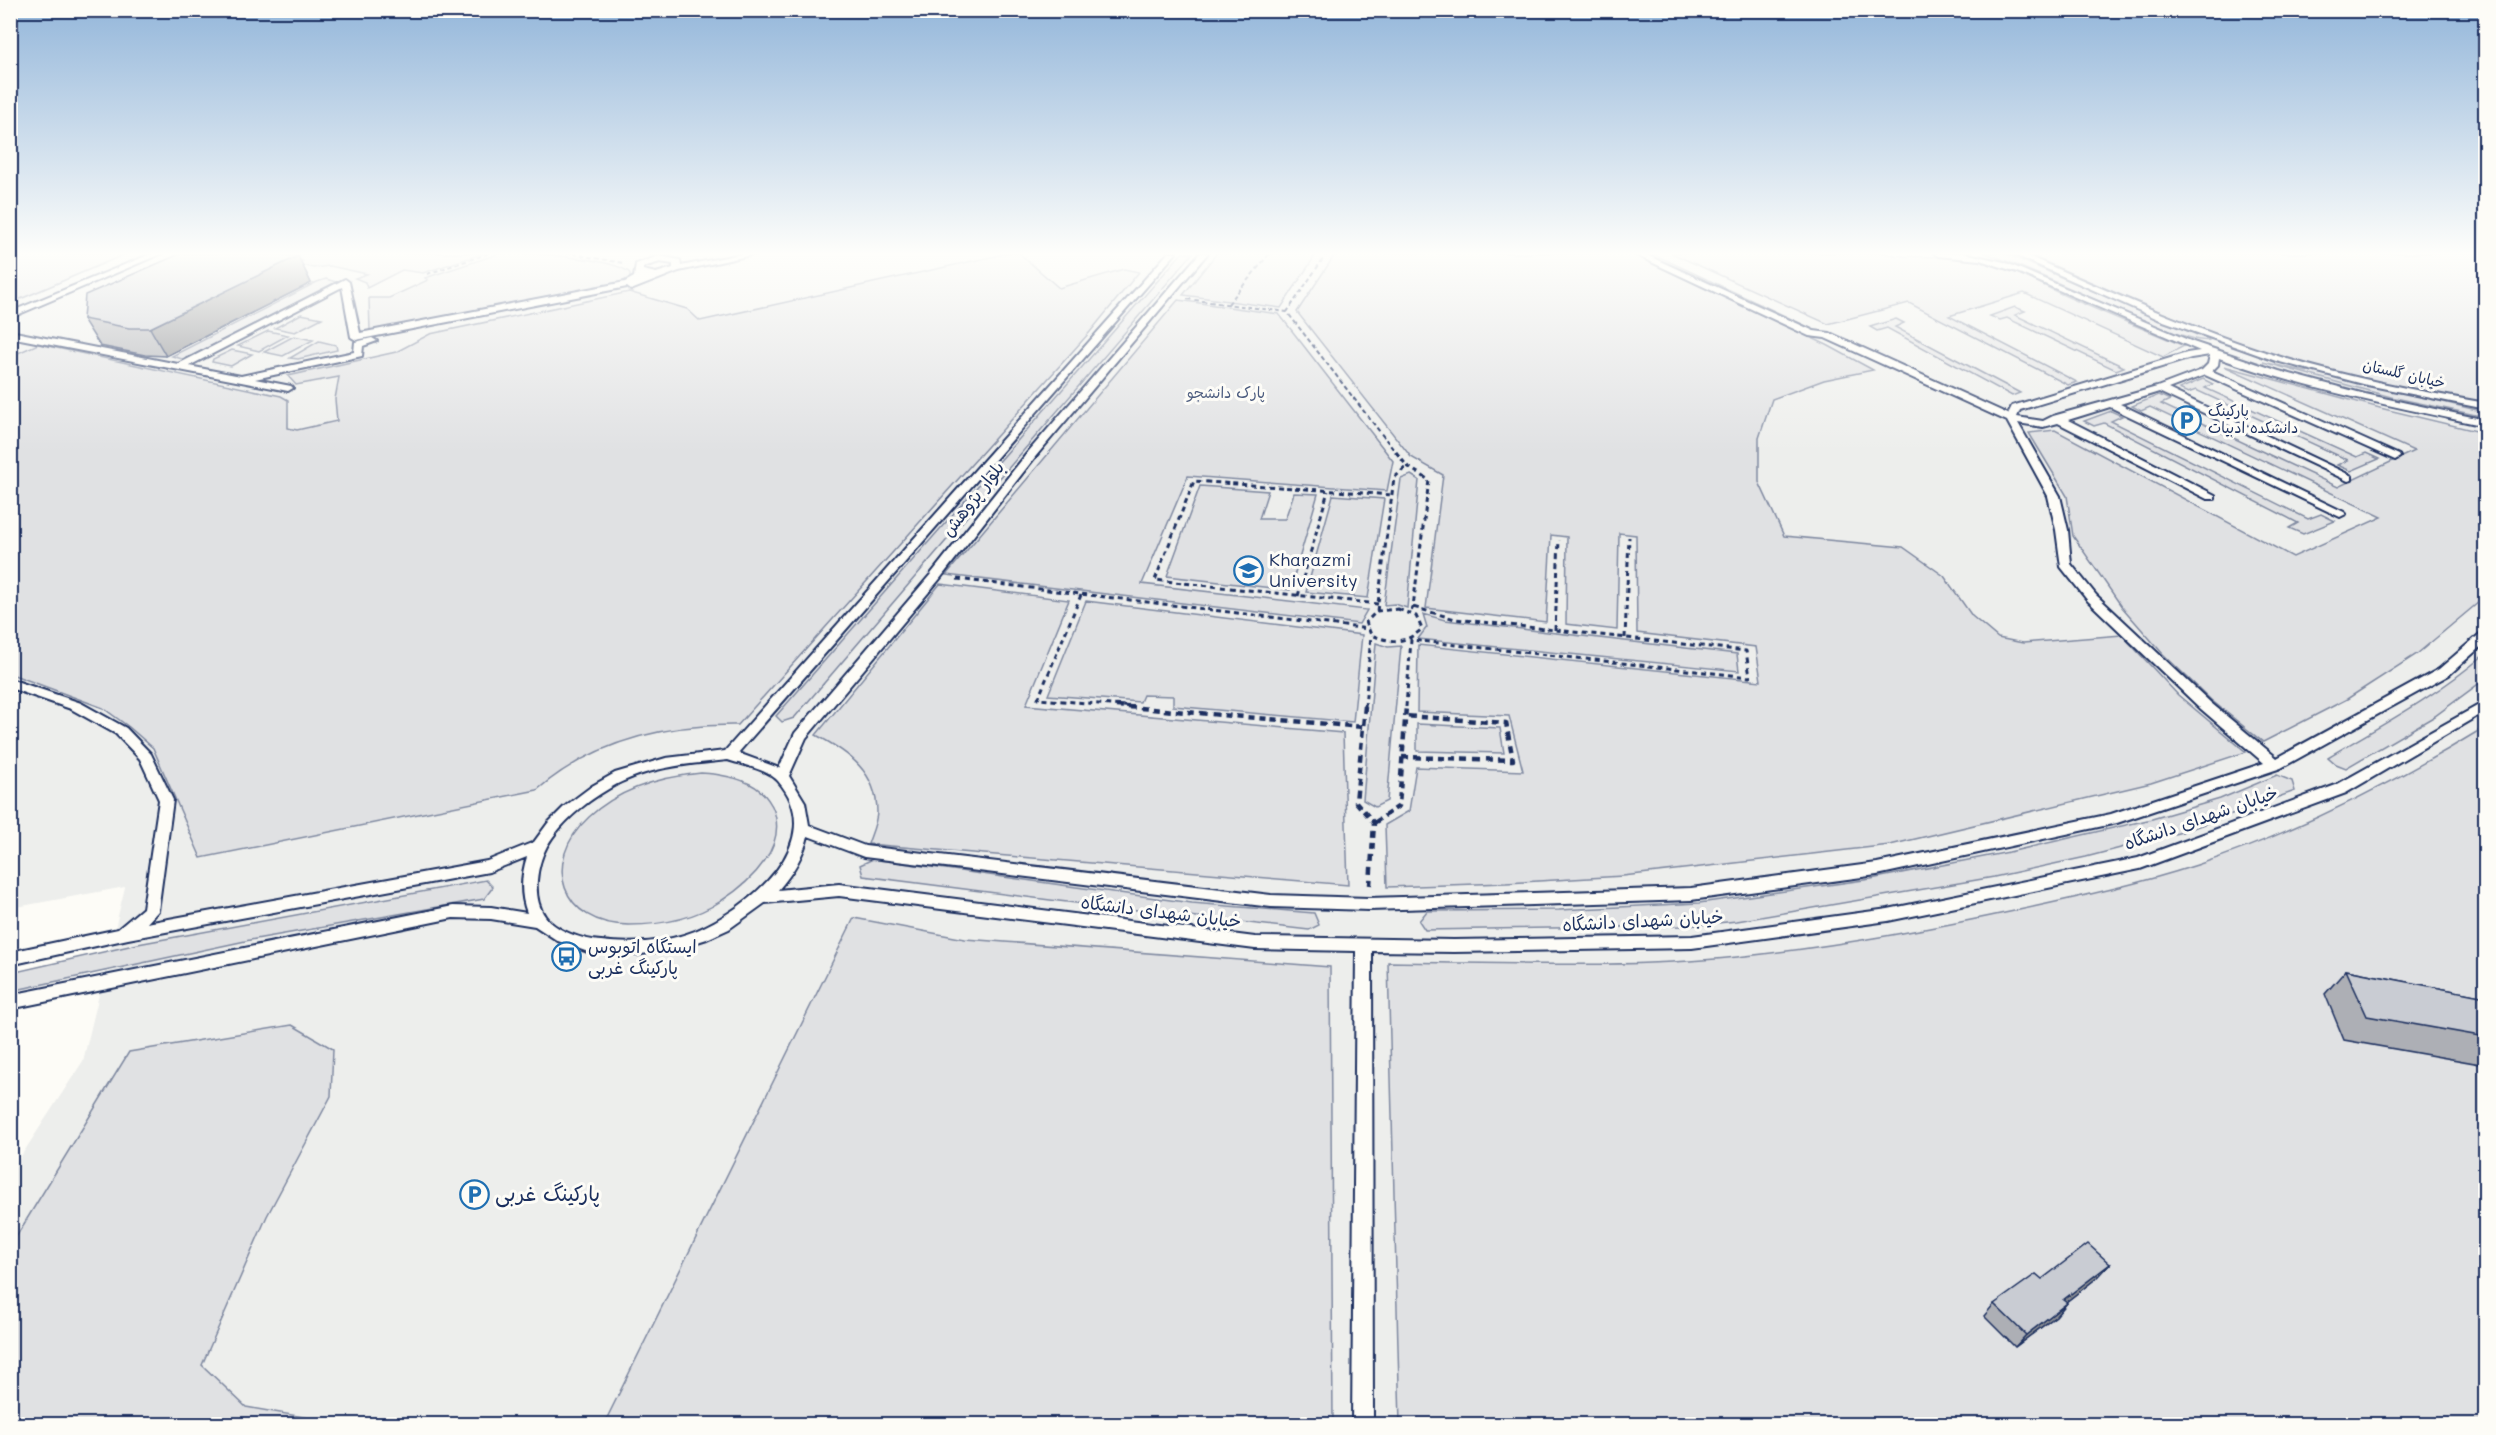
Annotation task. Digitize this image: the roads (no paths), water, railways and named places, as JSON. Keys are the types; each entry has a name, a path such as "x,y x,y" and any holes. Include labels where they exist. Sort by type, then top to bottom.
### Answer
{"lane":[{"path":"181,366 271,320"},
{"path":"244,378 359,354 353,320"},
{"path":"357,341 457,320"},
{"path":"357,341 465,320"},
{"name":"بلوار پژوهش","path":"729,755 1113,320"},
{"name":"بلوار پژوهش","path":"782,776 800,736 935,577 1032,454 1148,320"},
{"path":"1782,320 1812,334 1827,335 2011,419 2043,424 2056,418 2160,389 2205,372 2213,364 2215,352"},
{"path":"1803,320 1822,329 1827,335"},
{"name":"خیابان گلستان","path":"2138,320 2246,364 2356,393 2486,423"},
{"name":"خیابان گلستان","path":"2174,320 2250,350 2318,369 2486,406"},
{"path":"10,334 288,388"},
{"name":"خیابان گلستان","path":"2011,419 2016,408 2190,355 2215,352"},
{"path":"2205,372 2395,457"},
{"path":"2160,389 2348,478"},
{"path":"2111,404 2340,514"},
{"path":"2056,418 2211,497"},
{"path":"2011,419 2015,430 2054,496 2062,530 2064,564 2092,598 2126,627 2206,706 2276,765"},
{"name":"خیابان شهدای دانشگاه","path":"802,828 864,850 1271,901 1369,904 1691,894 1877,869 2112,819 2276,765 2444,672 2486,634"},
{"path":"10,683 76,706 122,731 146,757 166,800 150,911 123,934"},
{"name":"خیابان شهدای دانشگاه","path":"762,897 839,890 1255,943 1454,946 1692,942 1888,915 2140,863 2341,789 2486,705"},
{"path":"10,1002 453,912 491,913 538,921 562,936 591,946 625,950 653,947 700,935 735,918 762,897 784,874 797,851 802,828 799,803 782,776 729,755 674,761 640,769 608,783 579,802 555,824 539,846 530,874 531,898 538,921"},
{"path":"10,959 123,934 489,866 539,846"},
{"path":"1363,1425 1364,945"}],"place":[{"name":"پارکینگ دانشکده ادبیات","path":"2187,420"},
{"name":"Kharazmi University","path":"1248,570"},
{"name":"ایستگاه اتوبوس پارکینگ غربی","path":"567,957"},
{"name":"پارکینگ غربی","path":"474,1194"}],"park label":[{"name":"پارک دانشجو","path":"1226,393"}]}
